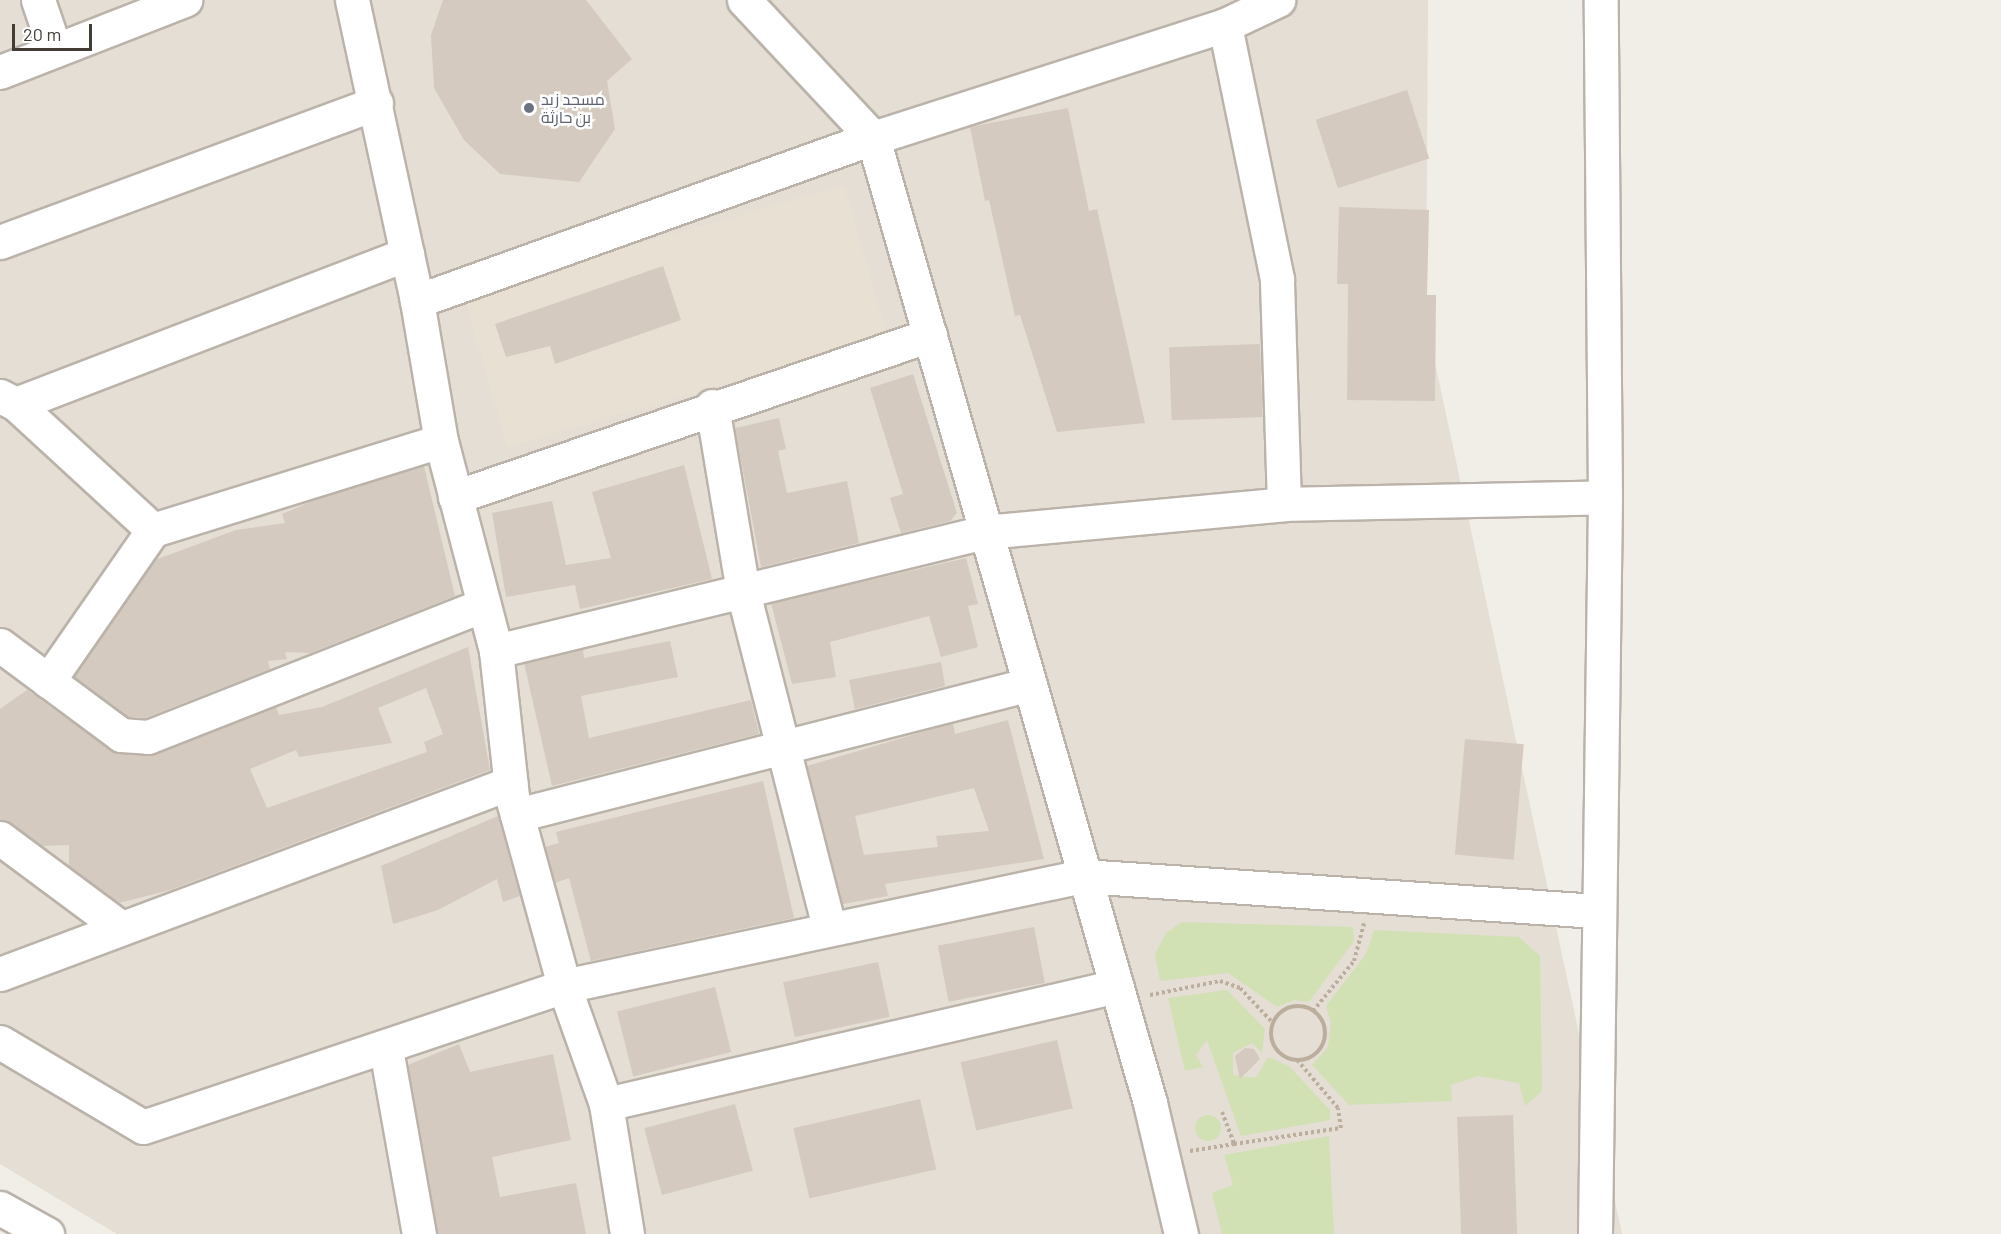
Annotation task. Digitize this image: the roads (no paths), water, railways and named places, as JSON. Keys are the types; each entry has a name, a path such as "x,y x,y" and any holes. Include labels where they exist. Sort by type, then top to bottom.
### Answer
{"street":[{"path":"38,0 55,50"},
{"path":"0,72 186,0"},
{"path":"352,0 417,301 441,441 481,606 496,651 510,783 517,815 564,986 606,1104 627,1234"},
{"path":"744,0 873,138 1083,876 1119,993 1163,1156 1181,1234"},
{"path":"417,301 873,138 1225,25 1278,0"},
{"path":"1595,1234 1596,911 1605,497 1600,0"},
{"path":"1225,25 1277,279 1284,504"},
{"path":"0,242 376,103"},
{"path":"153,530 8,400 407,254"},
{"path":"455,497 712,406 930,335"},
{"path":"712,406 743,592 828,926"},
{"path":"48,681 153,530 441,441"},
{"path":"496,651 985,532 1284,504 1605,497"},
{"path":"0,645 121,735 148,737 481,606"},
{"path":"517,815 783,750 1030,684"},
{"path":"0,974 510,783"},
{"path":"0,838 121,928"},
{"path":"0,1042 143,1127 386,1049 564,986 828,926 1083,876 1596,911"},
{"path":"606,1104 1119,993"},
{"path":"386,1049 419,1234"},
{"path":"0,1208 47,1234"}],"place":[{"name":"مسجد زيد بن حارثة","path":"529,108"}]}
